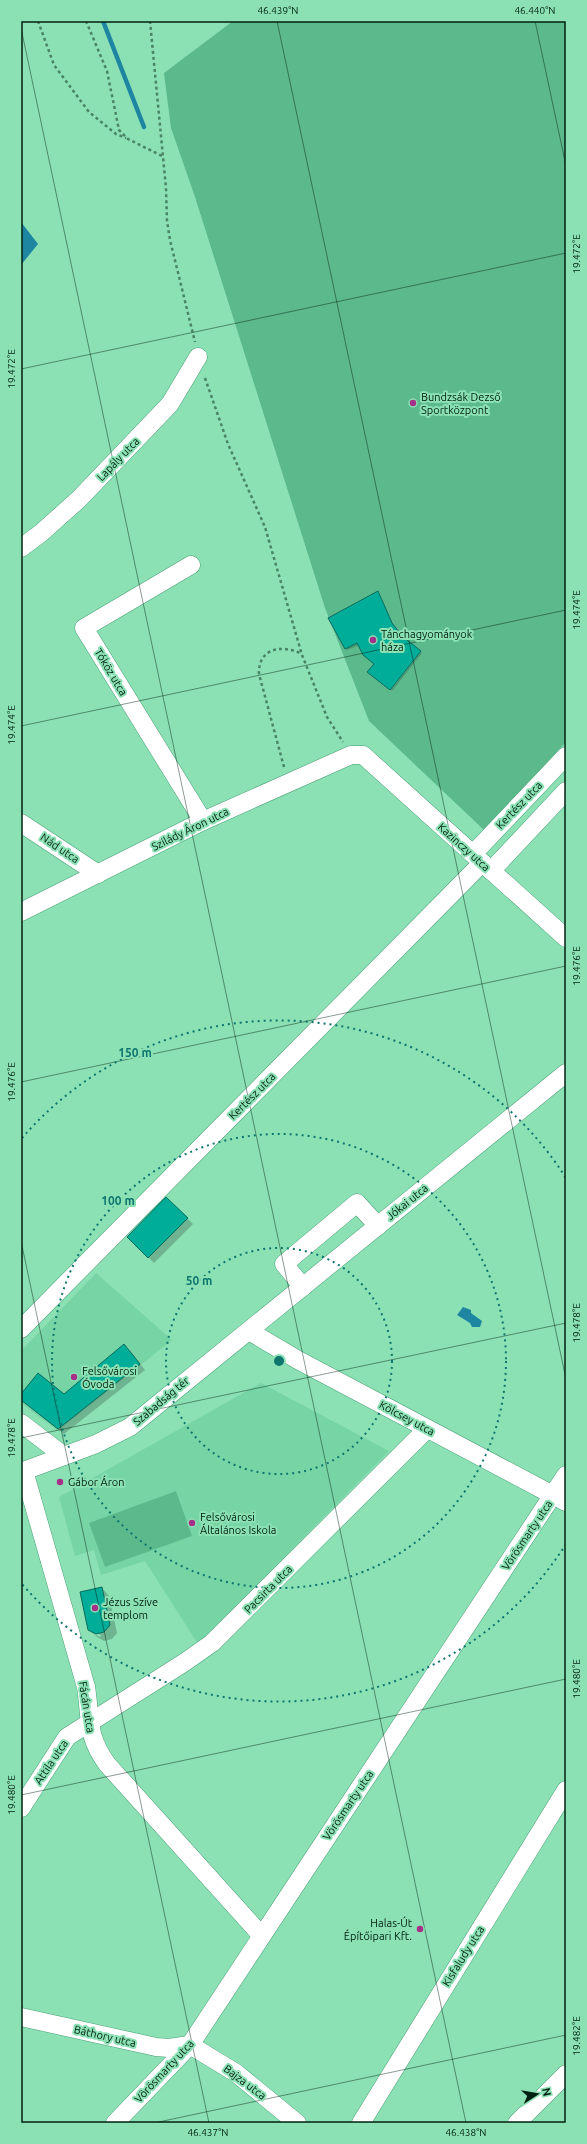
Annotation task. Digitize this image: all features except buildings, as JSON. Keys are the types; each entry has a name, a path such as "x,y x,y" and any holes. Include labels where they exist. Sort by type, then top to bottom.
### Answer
{"street":[{"name":"Lapály utca","path":"21,548 80,500 170,404 180,391 198,357"},
{"name":"Tóköz utca","path":"191,565 84,628 203,822"},
{"name":"Szilády Áron utca","path":"21,912 203,822 286,784 357,755"},
{"name":"Kazinczy utca","path":"357,755 566,938"},
{"name":"Kertész utca","path":"21,1329 482,863 566,756"},
{"path":"482,863 566,791"},
{"name":"Nád utca","path":"21,823 98,874"},
{"name":"Jókai utca","path":"249,1331 566,1073"},
{"path":"304,1287 284,1264 356,1203 378,1226"},
{"name":"Kölcsey utca","path":"249,1331 298,1360 560,1499"},
{"name":"Szabadság tér","path":"22,1472 96,1444 130,1427 205,1364 249,1331"},
{"path":"21,1423 64,1456"},
{"name":"Pacsirta utca","path":"89,1723 185,1662 212,1643 427,1429"},
{"name":"Fácán utca","path":"22,1472 86,1687 89,1723 93,1741 107,1764 261,1935"},
{"name":"Vörösmarty utca","path":"115,2123 190,2045 261,1935 560,1499 566,1475"},
{"name":"Attila utca","path":"21,1808 67,1737 89,1723"},
{"name":"Kisfaludy utca","path":"361,2123 566,1790"},
{"name":"Báthory utca","path":"21,2017 156,2047 169,2048 190,2045"},
{"name":"Bajza utca","path":"190,2045 236,2073 297,2123"},
{"path":"517,2123 566,2074"}],"path":[{"path":"38,21 54,65 89,112 116,134 163,156"},
{"path":"86,21 107,71 120,130 128,139"},
{"path":"150,21 170,240 198,357 228,444 264,527 302,655 327,717 357,755"},
{"path":"286,784 283,757 259,674 259,666 262,658 268,653 278,649 286,648 302,655"}],"shaded area":[{"name":"Bundzsák Dezső Sportközpont","path":"233,21 566,21 566,742 484,830 369,721 325,608 195,197 171,128 164,73"},
{"name":"Felsővárosi Óvoda","path":"96,1273 172,1340 58,1431 21,1403 21,1351"},
{"name":"Felsővárosi Általános Iskola","path":"261,1383 389,1451 198,1644 145,1561 101,1575 94,1550 75,1556 59,1497"},
{"path":"176,1491 192,1536 105,1567 89,1523"}],"water":[{"path":"21,222 38,244 21,265"},
{"path":"463,1307 471,1310 471,1313 482,1321 480,1327 472,1327 470,1323 457,1315"}],"waterway":[{"path":"103,21 144,127"}],"place":[{"name":"Bundzsák Dezső Sportközpont","path":"413,403"},
{"name":"Tánchagyományok háza","path":"373,640"},
{"name":"Felsővárosi Óvoda","path":"74,1377"},
{"name":"Gábor Áron","path":"60,1482"},
{"name":"Felsővárosi Általános Iskola","path":"192,1523"},
{"name":"Jézus Szíve templom","path":"95,1608"},
{"name":"Halas-Út Építőipari Kft.","path":"420,1929"}]}
